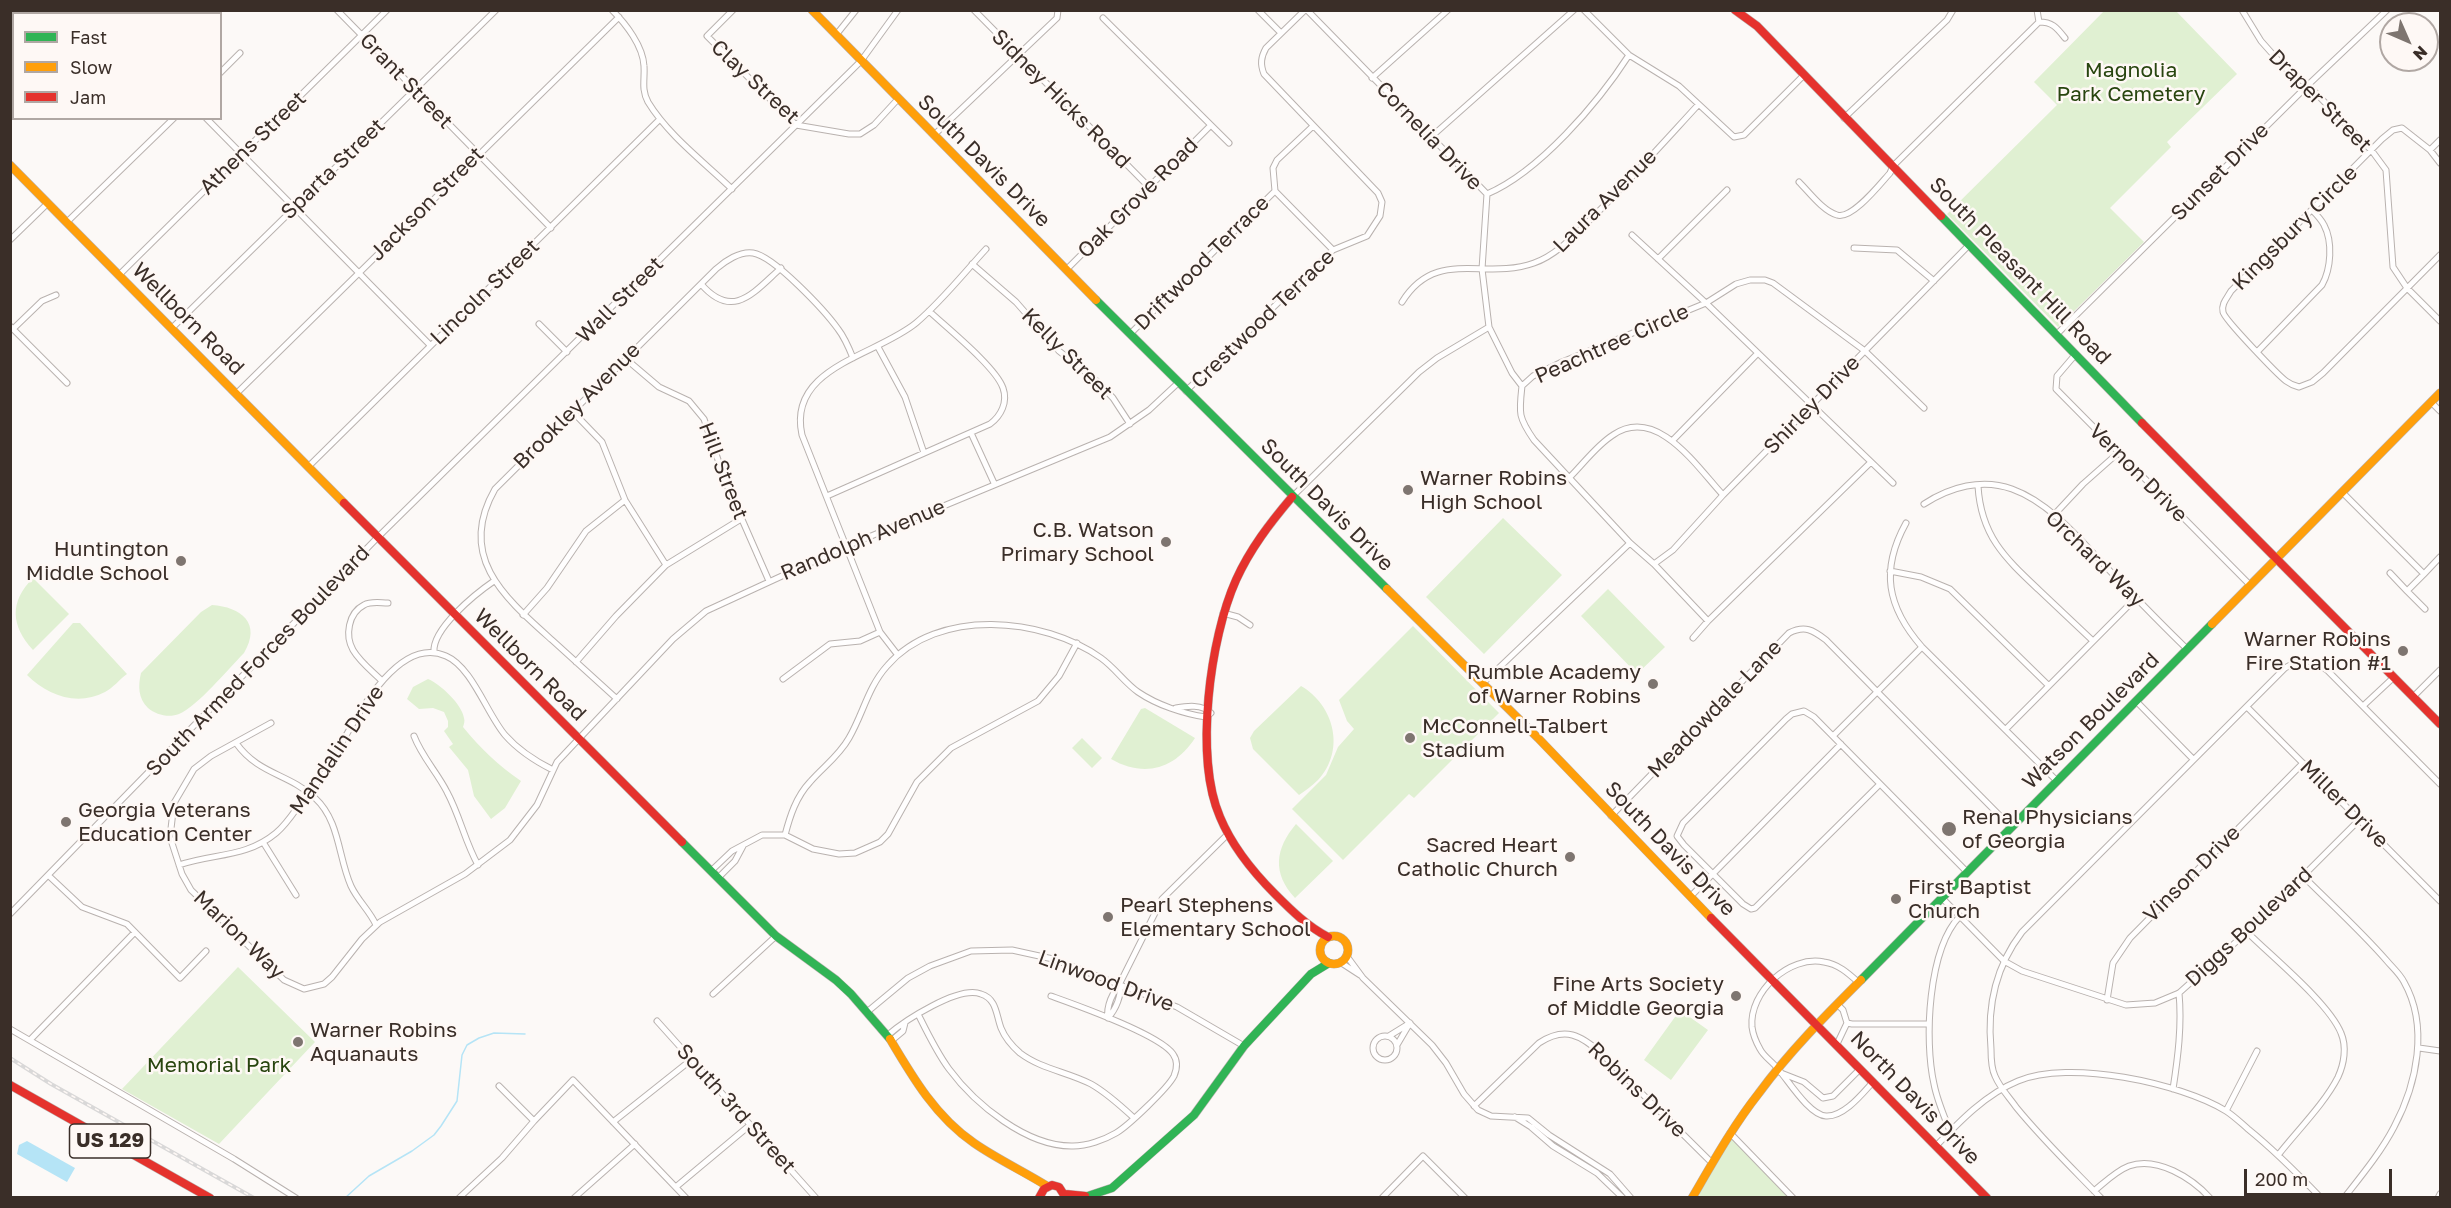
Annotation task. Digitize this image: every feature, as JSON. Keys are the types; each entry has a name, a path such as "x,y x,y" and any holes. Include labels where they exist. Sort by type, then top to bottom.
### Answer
{"street":[{"name":"Grant Street","path":"337,10 551,228"},
{"name":"Athens Street","path":"119,275 387,10"},
{"name":"Sparta Street","path":"172,328 496,10"},
{"path":"612,10 642,53 644,68 642,87 647,100 660,119 732,189"},
{"name":"Clay Street","path":"733,10 707,36 796,125 860,134 874,125 898,99"},
{"name":"South Davis Drive","path":"812,10 1178,383 1483,683 1690,897 1817,1024"},
{"path":"836,35 856,10"},
{"name":"Wall Street","path":"378,537 861,61 898,10"},
{"name":"Sidney Hicks Road","path":"974,10 1149,187"},
{"path":"934,135 1057,18 1058,10"},
{"path":"1258,10 1281,33"},
{"name":"Crestwood Terrace","path":"1186,391 1333,250 1367,236 1379,220 1382,202 1378,194 1312,127 1264,74 1261,67 1262,56 1266,48 1306,10"},
{"name":"Cornelia Drive","path":"1306,10 1486,195 1482,269 1489,327 1521,386"},
{"path":"1372,78 1448,10"},
{"path":"1431,136 1574,10"},
{"path":"1584,10 1629,55 1679,86 1734,137 1741,136 1803,76"},
{"name":"South Pleasant Hill Road","path":"1736,10 1757,26 2075,355 2440,724"},
{"path":"1742,10 1757,26"},
{"path":"1844,117 1947,20 1953,10"},
{"path":"2037,10 2039,22"},
{"name":"Sunset Drive","path":"2056,335 2308,85 2387,10"},
{"name":"Draper Street","path":"2246,12 2261,41 2285,68 2308,85 2372,150 2386,170 2392,267 2407,288 2440,321"},
{"name":"Jackson Street","path":"237,393 619,17"},
{"path":"1102,18 1229,143"},
{"path":"1798,182 1828,210 1839,216 1846,216 1890,173 1893,166 2039,22 2049,22 2065,38"},
{"path":"222,71 240,53"},
{"path":"1486,195 1503,188 1536,162 1603,92 1629,55"},
{"name":"Laura Avenue","path":"1402,302 1410,289 1420,280 1439,270 1482,269 1533,263 1563,247 1614,196 1698,105"},
{"name":"Lincoln Street","path":"309,466 660,119"},
{"path":"67,222 172,120"},
{"path":"208,120 429,345"},
{"name":"Oak Grove Road","path":"1066,270 1210,126"},
{"path":"1312,127 1277,160 1273,168 1275,191 1333,250"},
{"name":"Kingsbury Circle","path":"2440,163 2430,150 2402,128 2393,130 2223,302 2224,318 2286,382 2299,387 2312,382 2323,373 2440,255"},
{"path":"2430,150 2440,140"},
{"name":"Wellborn Road","path":"10,165 776,936 837,981 889,1038 928,1100 953,1127 975,1144 1029,1176 1042,1192"},
{"path":"1658,259 1727,190"},
{"name":"Driftwood Terrace","path":"1130,334 1275,191"},
{"path":"10,240 47,204"},
{"path":"2258,351 2322,285 2329,274 2325,225 2312,210"},
{"path":"1632,235 1893,483"},
{"name":"Shirley Drive","path":"1654,564 1673,550 1969,245"},
{"path":"1854,248 1897,250 1934,281"},
{"path":"897,654 880,632 802,435 800,416 804,401 815,382 853,358 900,335 929,311 986,249"},
{"name":"Brookley Avenue","path":"617,699 523,615 506,598 494,581 485,561 481,540 491,495 500,483 721,264 748,253 762,256 780,268 830,319 843,337 853,358"},
{"name":"Kelly Street","path":"972,264 1016,302 1059,351 1098,382 1113,398 1130,424"},
{"path":"700,284 723,300 737,302 750,296 780,268"},
{"name":"Peachtree Circle","path":"1708,621 1654,564 1630,543 1534,440 1521,422 1521,386 1533,376 1562,362 1706,303 1736,284 1750,280 1765,280 1773,283 1865,351 1924,408"},
{"path":"56,295 42,302 12,327 67,383"},
{"path":"827,496 971,433 997,419 1004,405 1003,388 991,369 929,311"},
{"path":"539,324 567,352"},
{"path":"1042,1192 1059,1187 1065,1196 1084,1197 1112,1188 1194,1116 1244,1046 1311,974 1321,955 1321,944 1312,929 1248,866 1227,835 1208,784 1207,713 1223,613 1235,578 1246,558 1263,531 1293,497 1419,372 1437,358 1489,327"},
{"path":"878,347 904,397 924,453"},
{"path":"1673,440 1757,354"},
{"name":"Vernon Drive","path":"2075,355 2057,376 2056,389 2250,585"},
{"name":"Hill Street","path":"626,359 659,387 688,401 704,419 715,456 769,581"},
{"name":"Randolph Avenue","path":"579,740 692,621 706,611 847,546 994,483 1110,437 1149,411 1178,383"},
{"name":"Watson Boulevard","path":"1692,1197 1730,1133 1817,1024 2440,393"},
{"path":"2431,402 2440,411"},
{"path":"573,412 603,442 625,500 666,565"},
{"path":"1570,477 1607,439 1627,429 1640,427 1656,429 1673,440 1724,495"},
{"path":"971,433 994,483"},
{"path":"2054,516 2083,484 2118,453"},
{"path":"1693,638 1871,462"},
{"path":"1977,486 1984,522 2001,552 2093,641"},
{"name":"Orchard Way","path":"1924,504 1955,488 1977,486 1998,486 2011,489 2034,500 2074,534 2187,649"},
{"path":"2342,492 2424,574"},
{"path":"523,615 547,588 586,531 625,500"},
{"path":"576,662 616,616 666,565 741,519"},
{"path":"1906,523 1895,547 1890,571 1891,592 1898,614 1922,647 2057,781"},
{"name":"South Armed Forces Boulevard","path":"10,914 378,537"},
{"path":"1483,683 1630,543"},
{"path":"2407,591 2440,557"},
{"path":"1890,571 1921,577 1950,589 2048,685"},
{"path":"2390,573 2426,609"},
{"path":"494,581 476,594 436,635 433,644 434,652 447,656 463,669 511,742 531,758 553,770"},
{"path":"2006,729 2136,598"},
{"path":"382,681 357,656 349,641 348,633 353,616 358,609 373,602 388,603"},
{"path":"1223,613 1238,617 1250,625"},
{"path":"785,835 800,794 842,750 874,683 897,654 940,633 985,624 1011,624 1036,628 1077,643 1103,660 1138,692 1176,708 1187,706 1207,713"},
{"name":"Meadowdale Lane","path":"1611,816 1789,633 1799,628 1813,630 1826,640 1877,692"},
{"path":"783,680 830,644 851,643 880,632"},
{"path":"712,870 732,850 762,835 785,835 813,849 839,854 855,853 880,842 888,834 917,782 951,748 1038,701 1059,676 1077,643"},
{"path":"1833,736 1922,647"},
{"name":"Mandalin Drive","path":"178,866 201,858 241,853 263,842 286,823 327,769 366,702 382,681 410,658 422,653 434,652"},
{"path":"2101,1197 2029,1123 2002,1089 1992,1065 1991,1001 2011,947 2031,922 2285,668 2298,660 2313,661 2327,670 2440,784"},
{"path":"2413,697 2440,670"},
{"path":"2363,706 2393,678"},
{"path":"1877,692 2011,827"},
{"path":"2136,701 2193,759"},
{"name":"Miller Drive","path":"2247,707 2440,901"},
{"path":"1880,784 1752,909 1743,904 1679,840 1677,832 1683,823 1791,714 1797,711 1809,713 1841,744 1967,872"},
{"name":"Marion Way","path":"272,723 202,762 191,774 176,798 171,814 170,837 178,866 184,879 196,894 279,976 298,988 314,988 328,981 376,926 478,865 519,832 537,805 557,762 579,740"},
{"path":"414,736 420,752 447,790 469,849 478,865"},
{"path":"236,743 257,766 297,784 321,804 331,819 351,885 376,926"},
{"path":"1690,897 1841,744"},
{"name":"Vinson Drive","path":"2107,1000 2113,963 2130,938 2303,763"},
{"name":"Diggs Boulevard","path":"1942,898 2004,961 2039,978 2107,1000 2136,1005 2155,1003 2179,993 2247,932 2359,820"},
{"path":"1108,1018 1107,1011 1115,990 1162,899 1227,835"},
{"path":"263,842 296,895"},
{"path":"719,877 735,861 743,846"},
{"path":"49,876 82,907 118,919 135,932 180,978 206,951"},
{"path":"2303,876 2376,949 2404,981 2417,1016 2419,1048 2408,1093 2394,1127 2371,1163 2344,1197"},
{"path":"1950,1131 1933,1082 1929,1024 1932,989 1939,958 1951,928 1960,916"},
{"path":"1312,929 1328,937 1336,936 1343,940 1347,947 1346,955 1340,962"},
{"path":"30,1040 135,932"},
{"path":"2247,932 2328,1012 2342,1035 2344,1058 2337,1079 2278,1154"},
{"path":"713,994 776,936"},
{"path":"1321,944 1328,937"},
{"name":"Linwood Drive","path":"867,1012 908,978 930,966 971,951 1028,952 1120,983 1177,1007 1244,1046"},
{"path":"1321,955 1329,963"},
{"path":"1346,955 1363,978"},
{"path":"1858,982 1845,970 1822,961 1792,966 1773,980 1761,994 1754,1009 1752,1025 1760,1050 1780,1071 1791,1088 1818,1113 1826,1116 1836,1114 1849,1106 1873,1082"},
{"path":"1311,974 1329,963 1340,962 1363,978 1437,1051 1474,1106 1481,1112 1491,1116 1523,1116 1533,1120 1549,1136 1610,1174 1631,1197"},
{"path":"889,1038 903,1031 905,1023 918,1014 957,996 971,992 981,993 992,1000 1009,1042 1021,1054 1090,1084 1118,1103 1134,1118"},
{"path":"2173,1089 2178,1061 2181,1013 2179,993"},
{"path":"918,1014 947,1067 993,1113 1029,1135 1054,1144 1073,1146 1087,1144 1118,1132 1134,1118 1169,1083 1177,1068 1176,1059 1166,1047 1108,1018 1051,996"},
{"path":"1837,1004 1843,1010 1847,1023 1837,1044"},
{"name":"South 3rd Street","path":"657,1021 815,1197"},
{"path":"1410,1023 1397,1045 1394,1057 1383,1061 1378,1059 1373,1045 1382,1036 1389,1036 1410,1023"},
{"path":"1847,1023 1929,1024"},
{"name":"North Davis Drive","path":"1817,1024 1987,1197"},
{"path":"10,1029 296,1197"},
{"name":"Robins Drive","path":"1474,1106 1539,1043 1560,1033 1572,1034 1592,1044 1712,1163"},
{"path":"1389,1036 1397,1045"},
{"path":"2419,1048 2440,1051"},
{"path":"2226,1111 2257,1051"},
{"path":"613,1122 691,1060"},
{"path":"1780,1071 1804,1082 1823,1098 1833,1096 1860,1069"},
{"path":"1936,1146 1976,1108 2018,1080 2036,1076 2071,1074 2123,1076 2173,1089 2226,1111 2278,1154 2321,1197"},
{"path":"459,1197 502,1158 573,1080 686,1197"},
{"name":"US 129","path":"10,1085 210,1197"},
{"path":"499,1086 534,1121"},
{"path":"1514,1116 1531,1126 1553,1146 1597,1173 1623,1197"},
{"path":"677,1186 750,1125"},
{"path":"1730,1133 1793,1197"},
{"path":"574,1197 635,1144"},
{"path":"1382,1197 1423,1156 1465,1197"},
{"path":"2094,1191 2120,1170 2132,1165 2149,1164 2184,1176 2210,1197"}],"green space":[{"name":"Magnolia Park Cemetery","path":"2104,11 2176,11 2237,74 2167,142 2171,147 2110,208 2144,242 2058,327 1947,214 2057,105 2034,82"},
{"path":"1503,518 1562,575 1484,654 1426,597"},
{"path":"33,578 69,614 33,650 20,632 16,614 20,596"},
{"path":"1608,589 1665,647 1637,674 1581,616"},
{"path":"212,605 232,609 246,618 251,633 244,653 187,710 171,716 148,708 139,687 141,673 201,612"},
{"path":"73,623 80,623 127,674 108,690 94,696 63,697 44,688 27,675"},
{"name":"McConnell-Talbert Stadium","path":"1413,626 1499,713 1414,798 1409,794 1343,860 1292,809 1326,775 1338,747 1354,729 1347,721 1339,700"},
{"path":"428,679 455,701 462,713 463,727 476,742 497,763 521,781 505,808 491,819 474,796 468,770 449,747 453,744 444,731 448,727 448,721 444,712 433,708 419,709 407,699 413,687"},
{"path":"1301,686 1322,704 1328,716 1334,742 1327,768 1318,780 1299,795 1253,749 1250,738 1254,731"},
{"path":"1145,708 1195,738 1178,757 1158,767 1135,768 1111,759 1141,709"},
{"path":"1082,738 1102,758 1092,768 1072,748"},
{"path":"1296,824 1333,861 1295,898 1282,879 1279,861 1284,843"},
{"name":"Memorial Park","path":"238,967 315,1042 219,1144 122,1089"},
{"path":"1680,1010 1708,1030 1671,1080 1644,1060"},
{"path":"1730,1133 1793,1198 1694,1198"}],"water":[{"path":"27,1141 75,1168 67,1182 17,1154 19,1145"}],"waterway":[{"path":"345,1198 369,1176 434,1135 457,1101 462,1055 467,1045 494,1033 525,1034"}],"railway":[{"path":"10,1058 51,1084 254,1198"}],"traffic: fast":[{"path":"1941,216 2142,423"},
{"path":"1096,300 1387,589"},
{"path":"1861,980 2212,624"},
{"path":"682,842 776,936 836,980 851,994 890,1039"},
{"path":"1082,1198 1112,1188 1194,1115 1244,1046 1311,974 1329,963"}],"traffic: slow":[{"path":"812,10 1096,300"},
{"path":"10,165 344,503"},
{"path":"2212,624 2440,393"},
{"path":"1387,589 1538,738 1711,918"},
{"path":"1334,936 1344,940 1348,950 1344,960 1334,964 1324,960 1320,950 1324,940 1334,936"},
{"path":"1692,1198 1732,1131 1771,1078 1808,1035 1861,980"},
{"path":"890,1039 926,1096 960,1133 1047,1186"}],"traffic: jam":[{"path":"1735,10 1757,26 1941,216"},
{"path":"2142,423 2440,724"},
{"path":"1292,497 1254,547 1236,580 1227,604 1219,633 1208,698 1208,763 1212,792 1220,817 1237,848 1259,877 1288,906 1306,923 1328,937"},
{"path":"344,503 682,842"},
{"path":"1711,918 1987,1198"},
{"path":"10,1085 210,1198"},
{"path":"1039,1198 1044,1189 1052,1185 1059,1187 1066,1198"},
{"path":"1065,1194 1085,1196"}],"place":[{"name":"Warner Robins High School","path":"1408,490"},
{"name":"C.B. Watson Primary School","path":"1166,542"},
{"name":"Huntington Middle School","path":"181,561"},
{"name":"Warner Robins Fire Station #1","path":"2403,651"},
{"name":"Rumble Academy of Warner Robins","path":"1653,684"},
{"name":"McConnell-Talbert Stadium","path":"1410,738"},
{"name":"Georgia Veterans Education Center","path":"66,822"},
{"name":"Renal Physicians of Georgia","path":"1949,829"},
{"name":"Sacred Heart Catholic Church","path":"1570,857"},
{"name":"First Baptist Church","path":"1896,899"},
{"name":"Pearl Stephens Elementary School","path":"1108,917"},
{"name":"Fine Arts Society of Middle Georgia","path":"1736,996"},
{"name":"Warner Robins Aquanauts","path":"298,1042"}]}
